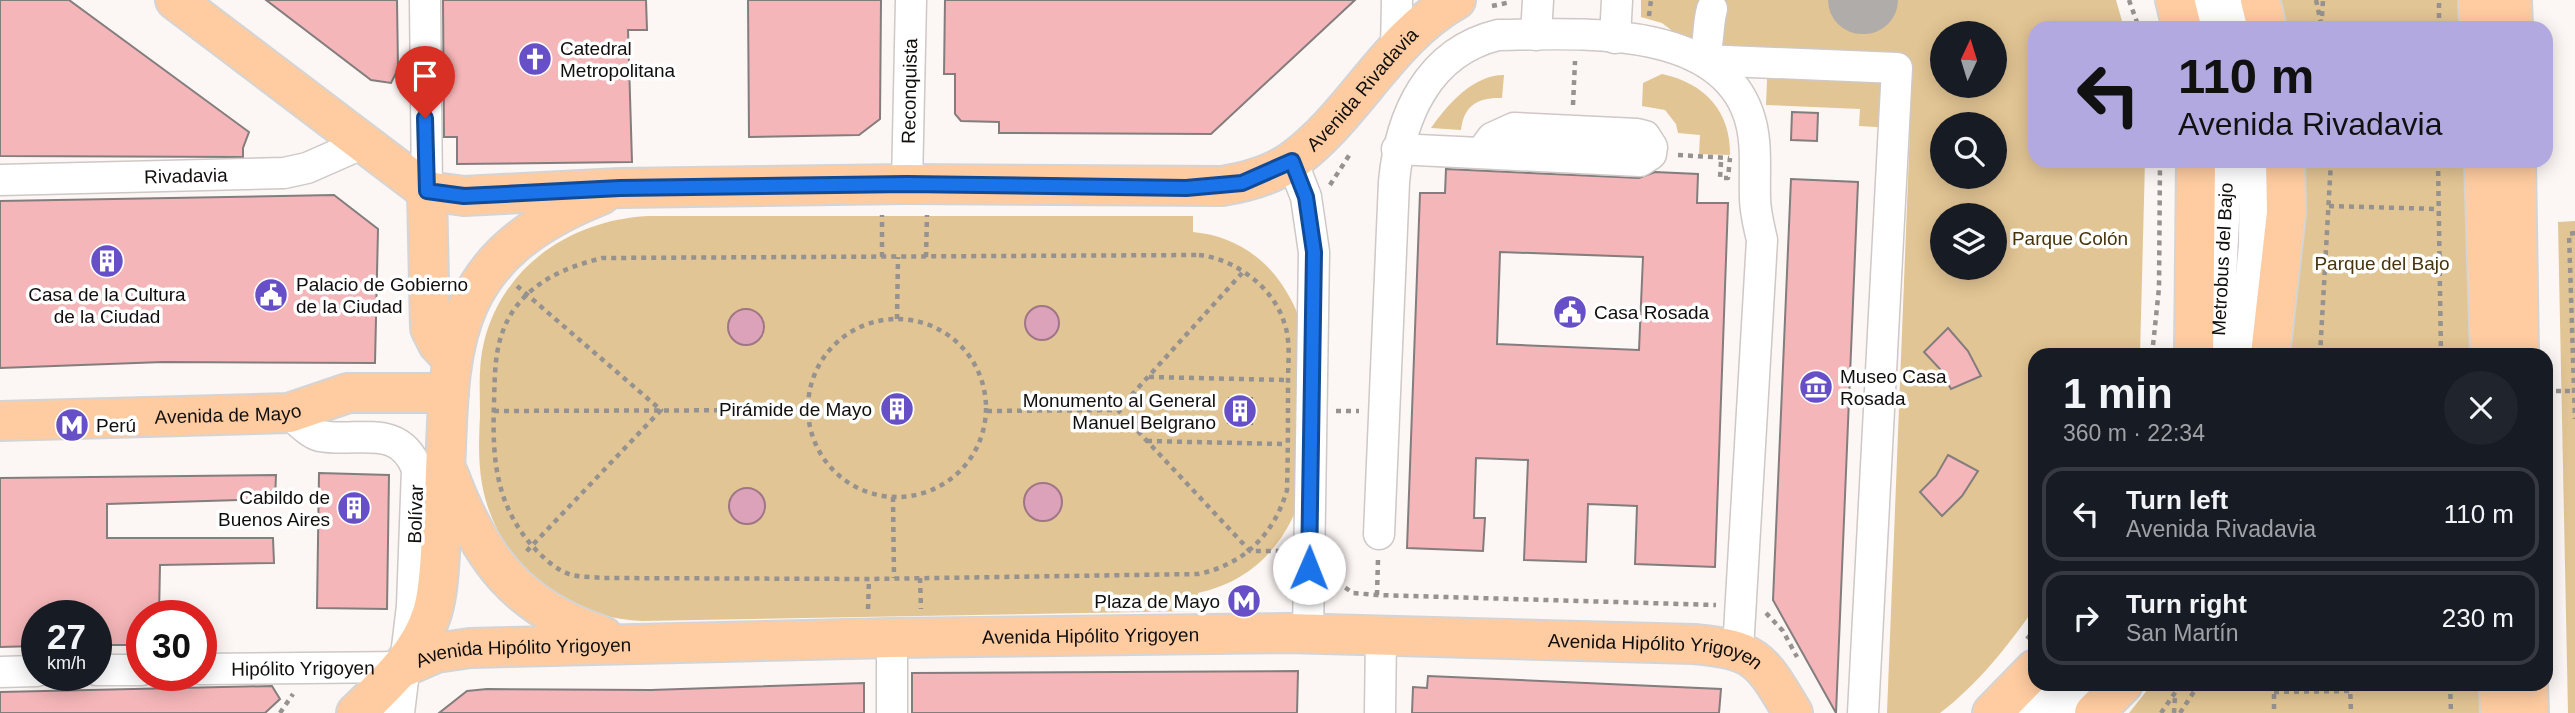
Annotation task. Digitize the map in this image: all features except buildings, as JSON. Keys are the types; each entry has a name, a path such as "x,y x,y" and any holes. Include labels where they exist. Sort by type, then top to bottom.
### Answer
{"main road":[{"path":"175,0 427,191 430,328 450,376"},
{"path":"2175,0 2180,21"},
{"path":"2260,0 2265,21"},
{"path":"2478,0 2479,21"},
{"path":"2512,0 2513,21"},
{"name":"Avenida Rivadavia","path":"427,191 464,196 620,188 907,184 1222,186 1260,177 1292,161 1430,17 1469,5"},
{"path":"2194,348 2196,168"},
{"path":"2264,168 2286,213 2271,348"},
{"path":"2486,168 2502,232 2518,348"},
{"path":"2491,348 2502,232 2515,168"},
{"name":"Bolívar","path":"404,667 424,632 434,607 447,470 450,376 470,299 493,264 524,235 567,209 620,188"},
{"name":"Avenida de Mayo","path":"0,421 289,413 340,394 450,376"},
{"name":"Bolívar","path":"447,470 473,531 511,586 545,613 625,643"},
{"name":"Avenida Hipólito Yrigoyen","path":"404,667 436,653 452,650 625,643 894,623 1694,643 1738,650 1786,670 1793,713"},
{"path":"356,713 404,667"},
{"path":"1766,713 1786,670"},
{"path":"1992,713 2028,676"},
{"path":"2094,713 2116,691"},
{"path":"2499,691 2500,713"},
{"path":"2528,691 2529,713"}],"street":[{"path":"425,0 427,191"},
{"name":"Reconquista","path":"907,184 911,0"},
{"path":"1396,50 1397,0"},
{"path":"1615,38 1617,0"},
{"path":"2205,0 2210,21"},
{"path":"2232,0 2238,21"},
{"path":"1536,35 1538,1"},
{"path":"1703,60 1708,49 1708,22 1713,9"},
{"path":"1379,534 1397,149 1412,107 1446,62 1482,39 1498,35 1615,38 1669,46 1703,60 1726,77 1740,95 1749,113 1756,150 1755,201 1762,240 1738,650"},
{"path":"1703,60 1898,68 1863,713"},
{"name":"Rivadavia","path":"0,180 284,173 307,168 364,143"},
{"path":"1397,149 1481,153"},
{"path":"1292,161 1306,197 1314,252 1301,411 1308,634"},
{"name":"Metrobus del Bajo","path":"2217,348 2227,168"},
{"name":"Metrobus del Bajo","path":"2244,348 2263,168"},
{"name":"Bolívar","path":"289,413 317,435 394,440 412,456 417,469 413,578 400,713"},
{"path":"892,713 894,623"},
{"path":"1380,713 1381,634"},
{"name":"Hipólito Yrigoyen","path":"217,669 404,667"},
{"path":"0,672 21,671"},
{"path":"2027,713 2047,691"},
{"path":"2062,713 2084,691"}],"path":[{"path":"2129,0 2136,21"},
{"path":"2316,0 2321,21"},
{"path":"2322,21 2323,0"},
{"path":"2439,0 2439,21"},
{"path":"1469,5 1538,1"},
{"path":"1564,59 1587,60"},
{"path":"1573,101 1575,60"},
{"path":"1326,191 1358,143"},
{"path":"1699,157 1730,158 1728,178 1720,178 1721,162"},
{"path":"2153,348 2159,288 2160,168"},
{"path":"2320,348 2330,168"},
{"path":"2438,168 2441,348"},
{"path":"2329,206 2438,209"},
{"path":"882,216 882,257"},
{"path":"2575,233 2569,234 2575,419"},
{"path":"1287,490 1274,522 1250,551 1221,569 1198,574 869,579 603,578 572,575 557,568 532,546 511,519 502,495 496,465 494,411 498,345 514,310 528,294 565,268 602,258 1199,255 1215,257 1243,272 1258,284 1278,308 1288,339"},
{"path":"897,319 898,257"},
{"path":"987,411 1118,410 1243,272"},
{"path":"528,294 661,410"},
{"path":"897,319 932,326 961,346 981,376 987,411 979,444 958,473 928,491 893,497 856,487 834,470 817,447 808,410 814,376 833,346 862,326 897,319"},
{"path":"1148,377 1288,380"},
{"path":"2553,391 2575,391"},
{"path":"522,556 661,410"},
{"path":"494,411 808,410"},
{"path":"1118,410 1250,551"},
{"path":"1301,411 1385,411"},
{"path":"1147,441 1288,444"},
{"path":"893,497 894,578"},
{"path":"1377,595 1379,534"},
{"path":"894,623 920,578"},
{"path":"1334,578 1353,593 1377,595 1742,607 1767,613 1783,631 1786,670"},
{"path":"869,579 894,623"},
{"path":"2161,713 2177,691"},
{"path":"2180,713 2194,691"},
{"path":"2274,713 2274,692 2289,691"},
{"path":"2350,691 2351,713"},
{"path":"2450,691 2451,713"},
{"path":"2174,713 2175,695"}],"green space":[{"name":"Parque Colón","path":"1641,0 2116,0 2122,21 2028,21 2028,168 2145,168 2140,348 2028,348 2028,617 1992,664 1940,713 1887,713 1910,129 1859,126 1860,109 1766,105 1768,55 1700,52 1662,23 1641,17"},
{"path":"2277,0 2467,0 2467,21 2282,21"},
{"path":"1662,74 1691,84 1712,102 1726,125 1730,155 1699,154 1700,135 1678,133 1676,124 1665,110 1642,106 1643,83"},
{"path":"1504,75 1502,98 1486,99 1474,104 1465,114 1461,130 1431,128 1462,92 1482,80"},
{"name":"Parque del Bajo","path":"2295,168 2470,168 2474,348 2282,348"},
{"name":"Plaza de Mayo","path":"648,216 1193,216 1193,232 1230,241 1260,260 1283,286 1300,320 1297,508 1280,539 1259,563 1231,581 1198,593 1197,611 642,621 613,618 586,610 538,581 518,561 502,538 490,512 482,484 479,459 482,351 493,315 507,290 524,269 568,237 620,219"},
{"path":"2575,221 2575,713 2568,713 2558,222"},
{"path":"2146,691 2484,691 2485,713 2129,713"}],"shaded area":[{"path":"1042,306 1054,311 1059,323 1054,335 1042,340 1030,335 1025,323 1030,311"},
{"path":"746,309 759,314 764,327 759,340 746,345 733,340 728,327 733,314"},
{"path":"1043,483 1056,489 1062,502 1056,515 1043,521 1030,515 1024,502 1030,489"},
{"path":"747,488 760,493 765,506 760,519 747,524 734,519 729,506 734,493"}],"place":[{"name":"Catedral Metropolitana","path":"535,59"},
{"name":"Casa de la Cultura de la Ciudad","path":"107,261"},
{"name":"Palacio de Gobierno de la Ciudad","path":"271,295"},
{"name":"Casa Rosada","path":"1570,312"},
{"name":"Museo Casa Rosada","path":"1816,387"},
{"name":"Pirámide de Mayo","path":"897,409"},
{"name":"Monumento al General Manuel Belgrano","path":"1240,411"},
{"name":"Perú","path":"72,425"},
{"name":"Cabildo de Buenos Aires","path":"354,508"},
{"name":"Plaza de Mayo","path":"1244,601"}],"route":[{"path":"425,118 427,191 464,196 620,188 907,184 1186,188 1242,183 1292,161 1306,197 1314,252 1309,568"}]}
